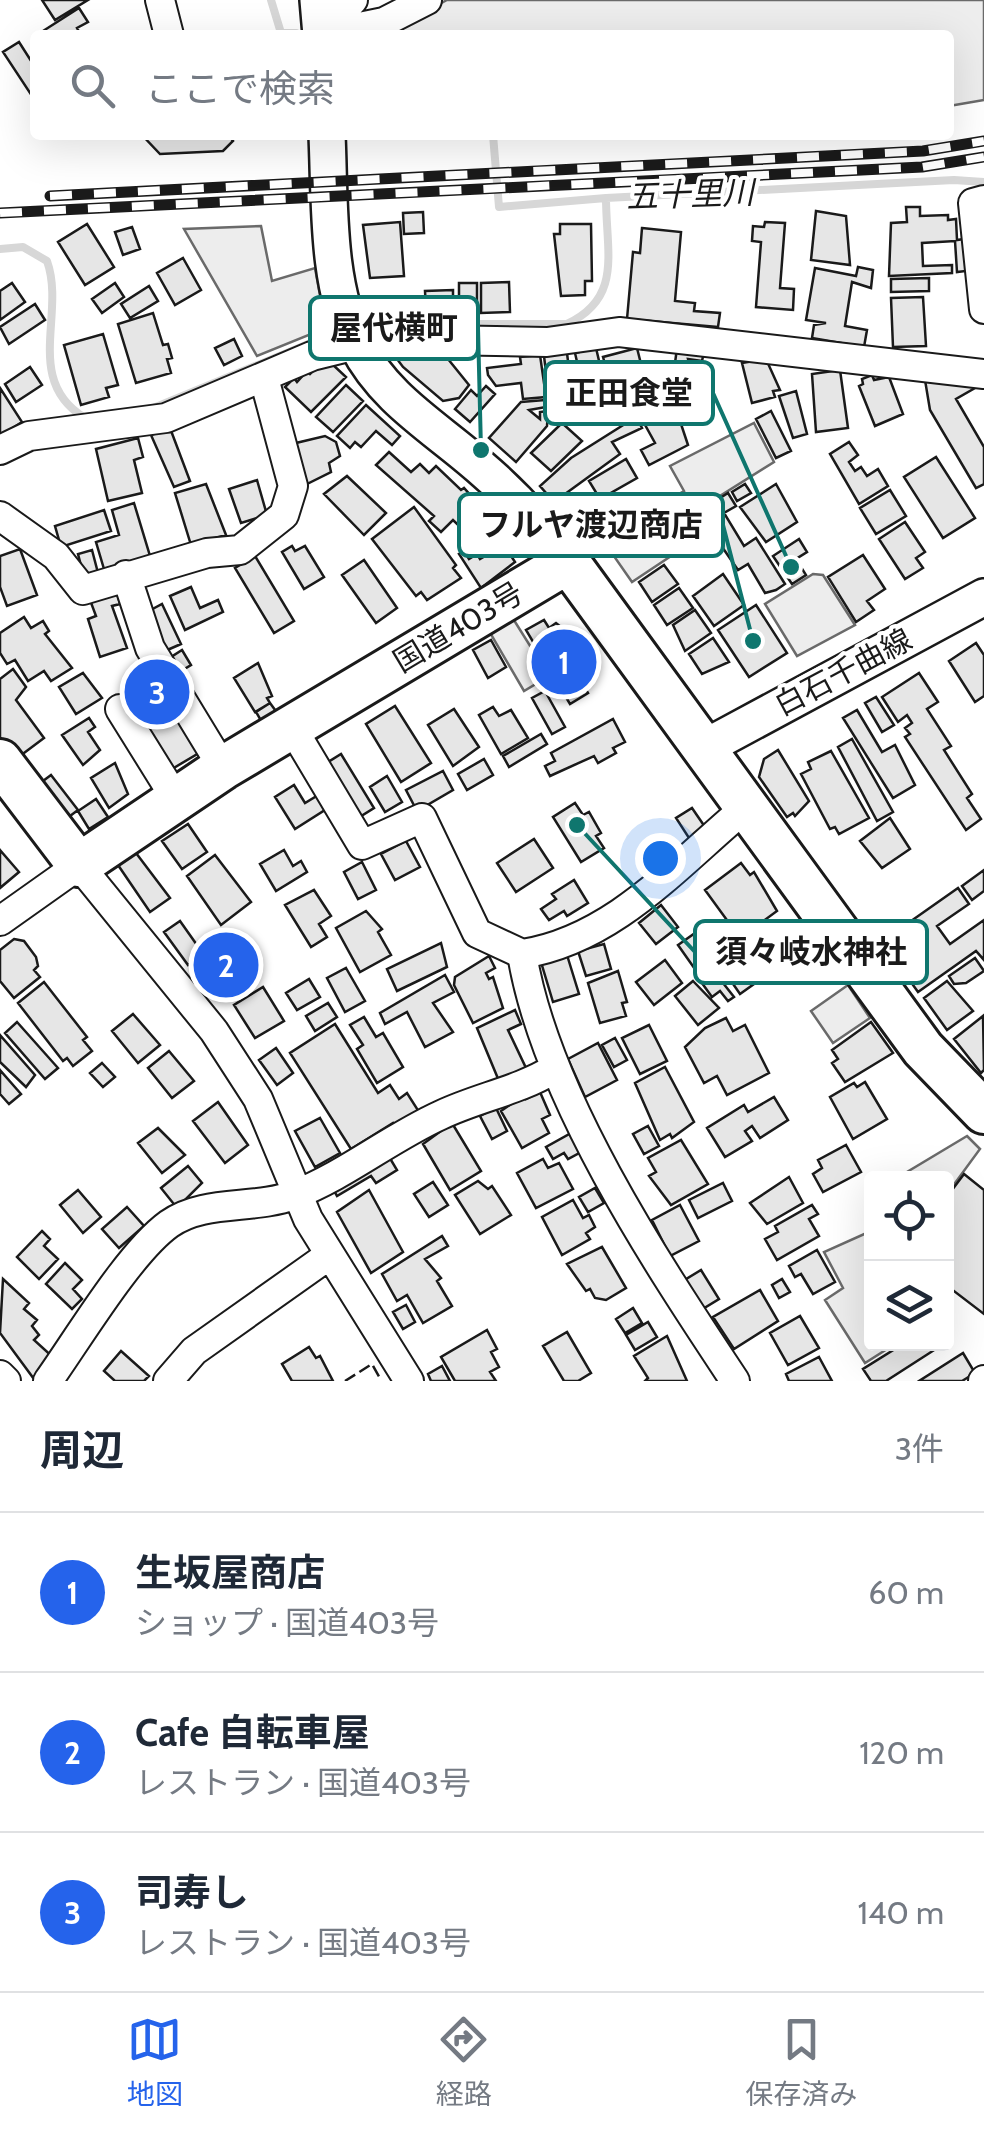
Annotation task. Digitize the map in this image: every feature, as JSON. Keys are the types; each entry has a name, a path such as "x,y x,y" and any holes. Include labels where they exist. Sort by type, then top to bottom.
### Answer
{"highway":[{"name":"国道403号","path":"79,865 222,768 568,562"},
{"path":"568,562 744,809 923,1049 984,1112"},
{"path":"0,762 79,865"}],"main road":[{"path":"318,0 320,30"},
{"path":"327,140 339,286 356,345 393,396 481,467 546,532 568,562"},
{"name":"白石千曲線","path":"702,749 984,597"}],"street":[{"path":"160,0 169,30"},
{"path":"325,30 353,0"},
{"path":"345,30 384,22 427,0"},
{"path":"984,200 973,203 984,309"},
{"path":"0,450 29,436 166,418 312,356 381,339 546,342 619,332 984,374"},
{"path":"0,516 56,556 82,590 207,553 240,550 284,514 293,486 264,378"},
{"path":"126,574 150,648 222,768"},
{"path":"120,710 176,799"},
{"path":"291,726 362,845 422,818 477,934 522,954 583,937 615,919 744,809"},
{"path":"0,921 79,865 214,1031 258,1099 297,1194 328,1256 409,1381"},
{"path":"522,954 554,1069 666,1278 735,1381"},
{"path":"48,1381 139,1256 167,1225 208,1209 262,1204 297,1194 442,1114 528,1085 554,1069"},
{"path":"168,1381 194,1351 328,1256"},
{"path":"0,1375 6,1381"}],"shaded area":[{"path":"447,0 984,0 984,100 954,105 954,30 402,30 405,23"},
{"path":"261,226 272,281 315,268 326,328 257,356 184,229"},
{"path":"754,423 774,462 696,511 707,532 632,582 602,539 684,491 670,466"},
{"path":"813,574 823,575 855,625 797,656 765,604"},
{"path":"512,617 549,676 524,691 489,631"},
{"path":"848,985 870,1018 833,1043 811,1011"},
{"path":"967,1136 980,1149 954,1184 954,1171 909,1171"},
{"path":"864,1234 864,1351 884,1351 865,1363 825,1300 843,1288 824,1252"}],"building":[{"path":"42,0 88,0 55,20"},
{"path":"79,8 88,22 78,30 45,30"},
{"path":"19,42 30,59 30,93 3,52"},
{"path":"147,140 233,141 223,151 160,154"},
{"path":"906,207 920,207 920,216 948,215 948,220 956,219 957,240 964,239 966,271 957,272 955,241 922,243 923,266 952,265 952,273 889,276 891,223 907,222"},
{"path":"816,211 846,216 850,265 811,260"},
{"path":"423,212 424,233 404,234 403,213"},
{"path":"400,222 404,276 370,278 363,225"},
{"path":"765,222 785,223 780,288 794,289 793,310 756,307 761,242 752,241 753,226 764,227"},
{"path":"87,224 114,267 85,285 58,242"},
{"path":"560,224 591,224 592,281 585,281 585,295 561,296 554,234 560,234"},
{"path":"132,227 140,249 123,255 115,232"},
{"path":"642,228 681,232 675,301 695,303 694,311 720,313 718,327 627,319 633,252 640,253"},
{"path":"183,258 201,290 175,305 157,273"},
{"path":"858,267 873,270 871,288 852,282 845,326 867,330 864,347 812,338 814,325 826,323 806,320 815,268 856,276"},
{"path":"929,278 929,291 891,292 891,279"},
{"path":"509,282 510,312 481,313 481,283"},
{"path":"12,283 25,302 0,320 0,291"},
{"path":"115,283 124,297 102,313 92,299"},
{"path":"459,283 477,283 477,313 459,313"},
{"path":"149,286 158,301 130,318 121,304"},
{"path":"453,290 453,309 426,309 425,291"},
{"path":"923,297 926,346 893,347 891,298"},
{"path":"35,304 45,320 9,344 0,327"},
{"path":"153,313 163,345 168,344 171,373 136,383 118,324"},
{"path":"103,334 118,385 106,388 109,397 81,405 64,345"},
{"path":"234,339 242,356 224,365 215,348"},
{"path":"388,347 458,347 448,359 469,385 459,398 443,401 403,367"},
{"path":"596,348 600,365 594,367 596,375 602,373 607,392 585,397 575,353"},
{"path":"637,348 652,408 620,417 603,357"},
{"path":"677,348 704,352 702,361 688,359 690,367 695,365 704,394 668,405 657,368 675,363"},
{"path":"567,353 572,394 549,397 544,356"},
{"path":"540,355 546,397 523,399 521,383 496,386 488,375 487,368 521,364 520,357"},
{"path":"766,359 780,390 773,391 775,397 752,403 742,363"},
{"path":"331,363 346,377 311,412 285,387 320,364"},
{"path":"30,367 42,385 16,402 5,384"},
{"path":"840,370 848,428 816,432 812,374"},
{"path":"924,374 971,380 975,388 956,399 984,447 984,484 976,488 930,410"},
{"path":"872,375 874,380 889,377 903,414 875,426 859,386 862,379"},
{"path":"346,385 363,401 333,432 316,417"},
{"path":"486,386 495,394 470,422 455,409 471,390 477,396"},
{"path":"0,388 22,422 0,436"},
{"path":"796,391 807,434 793,438 779,396"},
{"path":"545,400 546,407 529,410 540,419 540,412 548,411 547,426 516,462 489,438 521,402"},
{"path":"366,405 400,436 392,445 376,431 361,447 355,442 350,448 337,436"},
{"path":"675,406 688,445 649,465 641,450 655,443 644,423"},
{"path":"771,411 791,451 776,458 756,419"},
{"path":"636,417 642,428 612,442 620,454 554,502 540,486 571,458"},
{"path":"562,423 582,441 551,471 531,453"},
{"path":"170,428 190,481 174,487 151,435"},
{"path":"325,436 336,442 340,456 329,463 331,472 307,484 296,443"},
{"path":"138,438 143,457 134,460 142,493 108,501 96,449"},
{"path":"849,442 858,455 849,462 855,471 861,467 867,476 878,469 888,486 859,504 830,454"},
{"path":"389,452 411,472 420,464 429,473 436,466 461,490 464,488 498,526 480,546 453,520 441,532 429,521 434,516 376,465"},
{"path":"936,457 975,518 943,538 904,477"},
{"path":"626,459 637,478 600,499 589,481"},
{"path":"347,476 386,513 364,535 324,494"},
{"path":"257,480 267,515 241,523 229,489"},
{"path":"206,484 226,535 191,545 175,493"},
{"path":"745,484 751,493 737,501 732,492"},
{"path":"776,484 797,522 766,542 740,507"},
{"path":"890,490 906,516 876,534 860,508"},
{"path":"728,493 736,506 724,513 744,546 756,538 785,584 776,590 765,593 748,564 738,570 698,512"},
{"path":"134,503 150,556 104,569 96,542 119,535 112,510"},
{"path":"414,507 456,565 453,568 461,578 427,600 421,592 416,596 372,539"},
{"path":"104,510 111,531 61,547 55,526"},
{"path":"905,522 925,552 916,558 923,568 905,579 879,539"},
{"path":"500,539 515,562 481,588 459,554 464,551 469,559 477,554 480,559 495,550 492,545"},
{"path":"799,539 807,552 796,559 806,575 792,584 773,556"},
{"path":"292,546 295,551 305,546 324,577 304,589 282,552"},
{"path":"20,549 37,595 7,606 0,587 0,556"},
{"path":"92,550 98,573 84,577 78,554"},
{"path":"863,555 885,589 867,601 874,610 856,622 828,577"},
{"path":"255,556 294,621 274,633 235,568"},
{"path":"364,560 397,608 376,623 342,575"},
{"path":"664,565 678,584 652,602 639,582"},
{"path":"723,574 744,605 714,626 693,596"},
{"path":"191,587 200,608 218,600 223,612 185,630 170,596"},
{"path":"679,588 693,608 667,625 654,605"},
{"path":"116,589 120,604 112,606 127,648 100,657 88,619 96,616 90,600"},
{"path":"162,604 181,644 165,651 147,612"},
{"path":"756,605 787,653 749,677 718,630"},
{"path":"695,610 711,633 685,651 673,625"},
{"path":"24,617 31,628 43,621 49,631 45,634 72,668 51,681 44,671 28,681 15,660 7,664 0,653 0,633"},
{"path":"544,620 549,628 556,623 565,630 585,660 580,663 591,684 585,688 588,693 570,704 526,630"},
{"path":"713,638 729,662 702,674 689,654"},
{"path":"491,640 506,667 488,678 473,650"},
{"path":"976,643 984,655 984,696 975,702 949,661"},
{"path":"182,650 191,665 176,674 168,659"},
{"path":"150,659 204,750 172,769 144,723 158,715 132,670"},
{"path":"258,663 272,696 267,698 270,703 255,712 234,678"},
{"path":"13,669 26,687 16,700 44,738 16,759 0,737 0,679"},
{"path":"83,673 102,698 76,714 59,687"},
{"path":"919,673 938,702 927,709 951,746 944,750 972,794 967,798 981,819 966,830 905,737 910,734 905,728 912,723 907,715 898,722 882,697"},
{"path":"545,691 565,727 552,734 532,698"},
{"path":"876,697 894,725 882,732 865,703"},
{"path":"270,703 278,714 263,724 256,712"},
{"path":"395,706 431,763 401,782 366,724"},
{"path":"493,707 499,716 511,710 528,738 501,754 479,715"},
{"path":"454,709 479,747 453,766 428,725"},
{"path":"857,710 882,752 895,745 915,785 893,798 843,718"},
{"path":"89,718 95,727 88,732 100,750 83,765 62,735"},
{"path":"613,719 625,742 613,748 616,753 598,763 594,756 550,776 545,766 555,761 551,753"},
{"path":"541,734 547,744 509,767 503,756"},
{"path":"852,739 893,812 877,821 838,747"},
{"path":"778,750 809,801 795,816 793,813 787,817 759,777 764,759"},
{"path":"831,751 869,818 839,834 835,827 830,829 801,774 811,769 808,762"},
{"path":"341,754 374,808 358,818 325,764"},
{"path":"484,759 493,775 467,790 458,774"},
{"path":"115,763 128,794 109,808 91,778"},
{"path":"443,771 453,790 417,811 406,790"},
{"path":"51,775 78,810 66,819 39,784"},
{"path":"387,776 402,802 385,812 370,787"},
{"path":"294,785 305,803 320,794 328,808 295,829 275,797"},
{"path":"96,799 108,817 89,829 78,811"},
{"path":"575,803 583,815 589,812 604,848 581,862 553,817"},
{"path":"692,808 705,827 689,838 676,818"},
{"path":"890,818 910,849 882,868 860,841"},
{"path":"188,824 207,852 182,869 162,841"},
{"path":"534,839 553,868 516,892 497,863"},
{"path":"406,841 420,867 395,880 381,854"},
{"path":"0,850 19,872 0,888"},
{"path":"284,850 293,866 301,861 307,872 276,891 260,864"},
{"path":"136,853 170,898 150,912 118,865"},
{"path":"215,855 251,902 221,925 187,876"},
{"path":"362,862 376,890 358,899 344,872"},
{"path":"741,863 750,875 754,872 777,911 740,938 705,890"},
{"path":"984,870 984,891 972,900 962,886"},
{"path":"574,880 588,903 567,916 564,911 549,920 541,909 556,899 552,894"},
{"path":"958,888 969,904 937,926 950,944 984,920 984,960 976,951 918,992 908,978 915,974 901,955 907,951 894,933"},
{"path":"314,890 331,916 319,924 327,937 311,947 285,905"},
{"path":"661,905 678,927 656,944 639,923"},
{"path":"366,911 382,929 378,932 391,955 360,972 336,928"},
{"path":"180,921 204,955 188,965 164,932"},
{"path":"698,931 722,955 697,972 678,945"},
{"path":"14,939 24,941 36,957 38,966 34,970 40,977 14,998 0,981 0,950"},
{"path":"441,943 447,967 397,991 387,969"},
{"path":"751,943 768,974 740,994 720,965"},
{"path":"604,944 611,969 586,976 578,951"},
{"path":"567,955 579,994 553,1002 541,962"},
{"path":"489,956 495,968 486,973 489,979 493,977 503,1008 473,1023 454,985 455,977"},
{"path":"975,958 984,971 966,983 954,984 949,976"},
{"path":"665,960 682,983 654,1005 636,982"},
{"path":"346,968 365,1001 345,1012 327,978"},
{"path":"712,969 734,997 728,1001 720,991 712,997 699,979"},
{"path":"618,971 627,1002 622,1003 626,1016 600,1023 588,983"},
{"path":"445,975 454,992 433,1003 453,1032 425,1047 407,1012 385,1024 380,1013"},
{"path":"309,979 320,997 297,1010 286,993"},
{"path":"693,981 719,1008 698,1025 675,996"},
{"path":"947,981 973,1011 947,1030 924,998"},
{"path":"44,982 87,1037 83,1040 92,1051 73,1066 67,1058 63,1061 18,1003"},
{"path":"263,987 284,1021 255,1038 234,1005"},
{"path":"328,1003 337,1017 315,1031 306,1016"},
{"path":"515,1010 521,1024 508,1030 526,1068 499,1081 477,1028"},
{"path":"133,1014 160,1045 138,1063 112,1031"},
{"path":"983,1016 984,1070 981,1073 954,1039"},
{"path":"364,1017 376,1037 383,1033 403,1067 377,1083 357,1049 363,1045 350,1025"},
{"path":"726,1018 733,1031 745,1025 769,1073 727,1095 717,1076 704,1083 685,1047 705,1028"},
{"path":"17,1022 58,1068 45,1079 5,1033"},
{"path":"871,1022 893,1053 845,1082 832,1063 838,1059 832,1050"},
{"path":"335,1024 378,1093 390,1085 399,1099 407,1093 421,1115 397,1130 393,1123 351,1149 290,1053"},
{"path":"649,1025 667,1061 640,1074 622,1038"},
{"path":"0,1035 35,1075 26,1087 0,1062"},
{"path":"615,1038 627,1060 614,1067 602,1045"},
{"path":"598,1043 617,1080 585,1097 568,1059"},
{"path":"276,1048 293,1073 277,1085 259,1060"},
{"path":"169,1051 194,1081 172,1098 148,1068"},
{"path":"102,1063 115,1077 103,1087 90,1073"},
{"path":"665,1067 694,1122 672,1138 670,1134 660,1140 635,1083"},
{"path":"0,1070 21,1094 9,1104 0,1094"},
{"path":"865,1082 887,1119 853,1139 830,1097 854,1083 857,1087"},
{"path":"540,1092 550,1115 542,1119 549,1133 522,1148 501,1111 524,1095 526,1099"},
{"path":"774,1097 788,1120 760,1138 752,1126 745,1131 752,1141 725,1157 707,1128 744,1105 748,1112"},
{"path":"218,1102 248,1145 225,1163 193,1121"},
{"path":"496,1108 507,1131 492,1139 480,1116"},
{"path":"320,1118 340,1153 315,1167 295,1131"},
{"path":"452,1123 481,1171 450,1190 423,1144"},
{"path":"648,1126 659,1146 644,1154 633,1134"},
{"path":"158,1128 185,1155 162,1173 138,1143"},
{"path":"573,1132 583,1151 568,1159 564,1153 553,1159 546,1147"},
{"path":"681,1140 708,1184 671,1205 649,1176 656,1172 648,1158"},
{"path":"846,1145 861,1172 823,1192 813,1174 822,1168 818,1160"},
{"path":"388,1155 397,1170 376,1183 371,1176 337,1196 332,1187"},
{"path":"543,1159 548,1168 559,1163 573,1189 536,1208 517,1173"},
{"path":"188,1166 202,1183 177,1208 161,1188"},
{"path":"964,1174 984,1190 984,1314 954,1291 954,1187"},
{"path":"789,1177 803,1203 767,1224 750,1203"},
{"path":"478,1181 488,1189 492,1186 511,1215 480,1234 455,1195"},
{"path":"433,1182 448,1205 429,1217 414,1194"},
{"path":"723,1183 732,1201 698,1218 689,1200"},
{"path":"595,1188 604,1203 588,1212 579,1197"},
{"path":"78,1190 101,1217 83,1233 60,1205"},
{"path":"369,1190 403,1252 371,1273 337,1212"},
{"path":"573,1200 583,1218 589,1215 595,1227 586,1233 590,1239 562,1255 542,1217"},
{"path":"680,1205 699,1241 670,1256 652,1220"},
{"path":"812,1205 818,1214 809,1219 819,1236 777,1260 765,1239 778,1232 775,1226"},
{"path":"127,1207 144,1226 119,1248 102,1229"},
{"path":"42,1231 50,1239 44,1246 58,1259 39,1279 17,1257"},
{"path":"442,1236 448,1246 425,1259 441,1278 437,1281 452,1306 423,1323 407,1295 397,1301 382,1274"},
{"path":"602,1247 626,1288 606,1300 595,1298 590,1289 586,1291 567,1264"},
{"path":"817,1250 835,1282 813,1294 801,1274 795,1277 789,1266"},
{"path":"65,1263 82,1280 73,1289 82,1299 72,1309 46,1284"},
{"path":"701,1270 719,1299 701,1310 683,1281"},
{"path":"3,1279 29,1303 24,1309 37,1320 32,1326 39,1335 34,1340 55,1359 34,1379 0,1333"},
{"path":"782,1279 790,1292 779,1298 772,1285"},
{"path":"760,1290 778,1321 734,1349 713,1317"},
{"path":"406,1305 415,1322 403,1329 393,1312"},
{"path":"633,1308 642,1323 625,1333 616,1319"},
{"path":"800,1316 819,1348 788,1365 770,1333"},
{"path":"648,1322 657,1337 635,1350 626,1335"},
{"path":"487,1330 497,1349 491,1352 499,1367 490,1372 496,1381 455,1381 441,1357"},
{"path":"567,1332 591,1373 578,1381 564,1381 543,1346"},
{"path":"667,1336 687,1381 645,1381 648,1378 634,1356"},
{"path":"309,1347 316,1358 320,1356 333,1381 292,1381 282,1364"},
{"path":"121,1351 149,1376 144,1381 115,1381 104,1371"},
{"path":"892,1351 933,1351 886,1381 871,1381 863,1369"},
{"path":"963,1353 975,1373 962,1381 919,1381"},
{"path":"819,1357 832,1381 789,1381 786,1374"},
{"path":"442,1366 450,1381 431,1381 428,1374"}],"waterway":[{"path":"271,0 280,30"},
{"path":"493,140 499,207 606,198"},
{"name":"五十里川","path":"381,324 567,324 585,313 604,287 608,272 606,198 954,180 984,182"},
{"name":"五十里川","path":"0,249 23,247 47,261 52,281 51,366 66,403 85,418"},
{"name":"五十里川","path":"151,409 323,338"}],"railway":[{"path":"50,196 923,151 984,141"},
{"path":"0,213 922,167 984,157"}],"fence":[{"path":"345,1381 372,1364 381,1380"}],"place":[{"name":"屋代横町","path":"481,450"},
{"name":"正田食堂","path":"791,567"},
{"name":"フルヤ渡辺商店","path":"753,641"},
{"name":"生坂屋商店","path":"564,662"},
{"name":"司寿し","path":"157,692"},
{"name":"須々岐水神社","path":"577,825"},
{"name":"Cafe 自転車屋","path":"226,965"}]}
